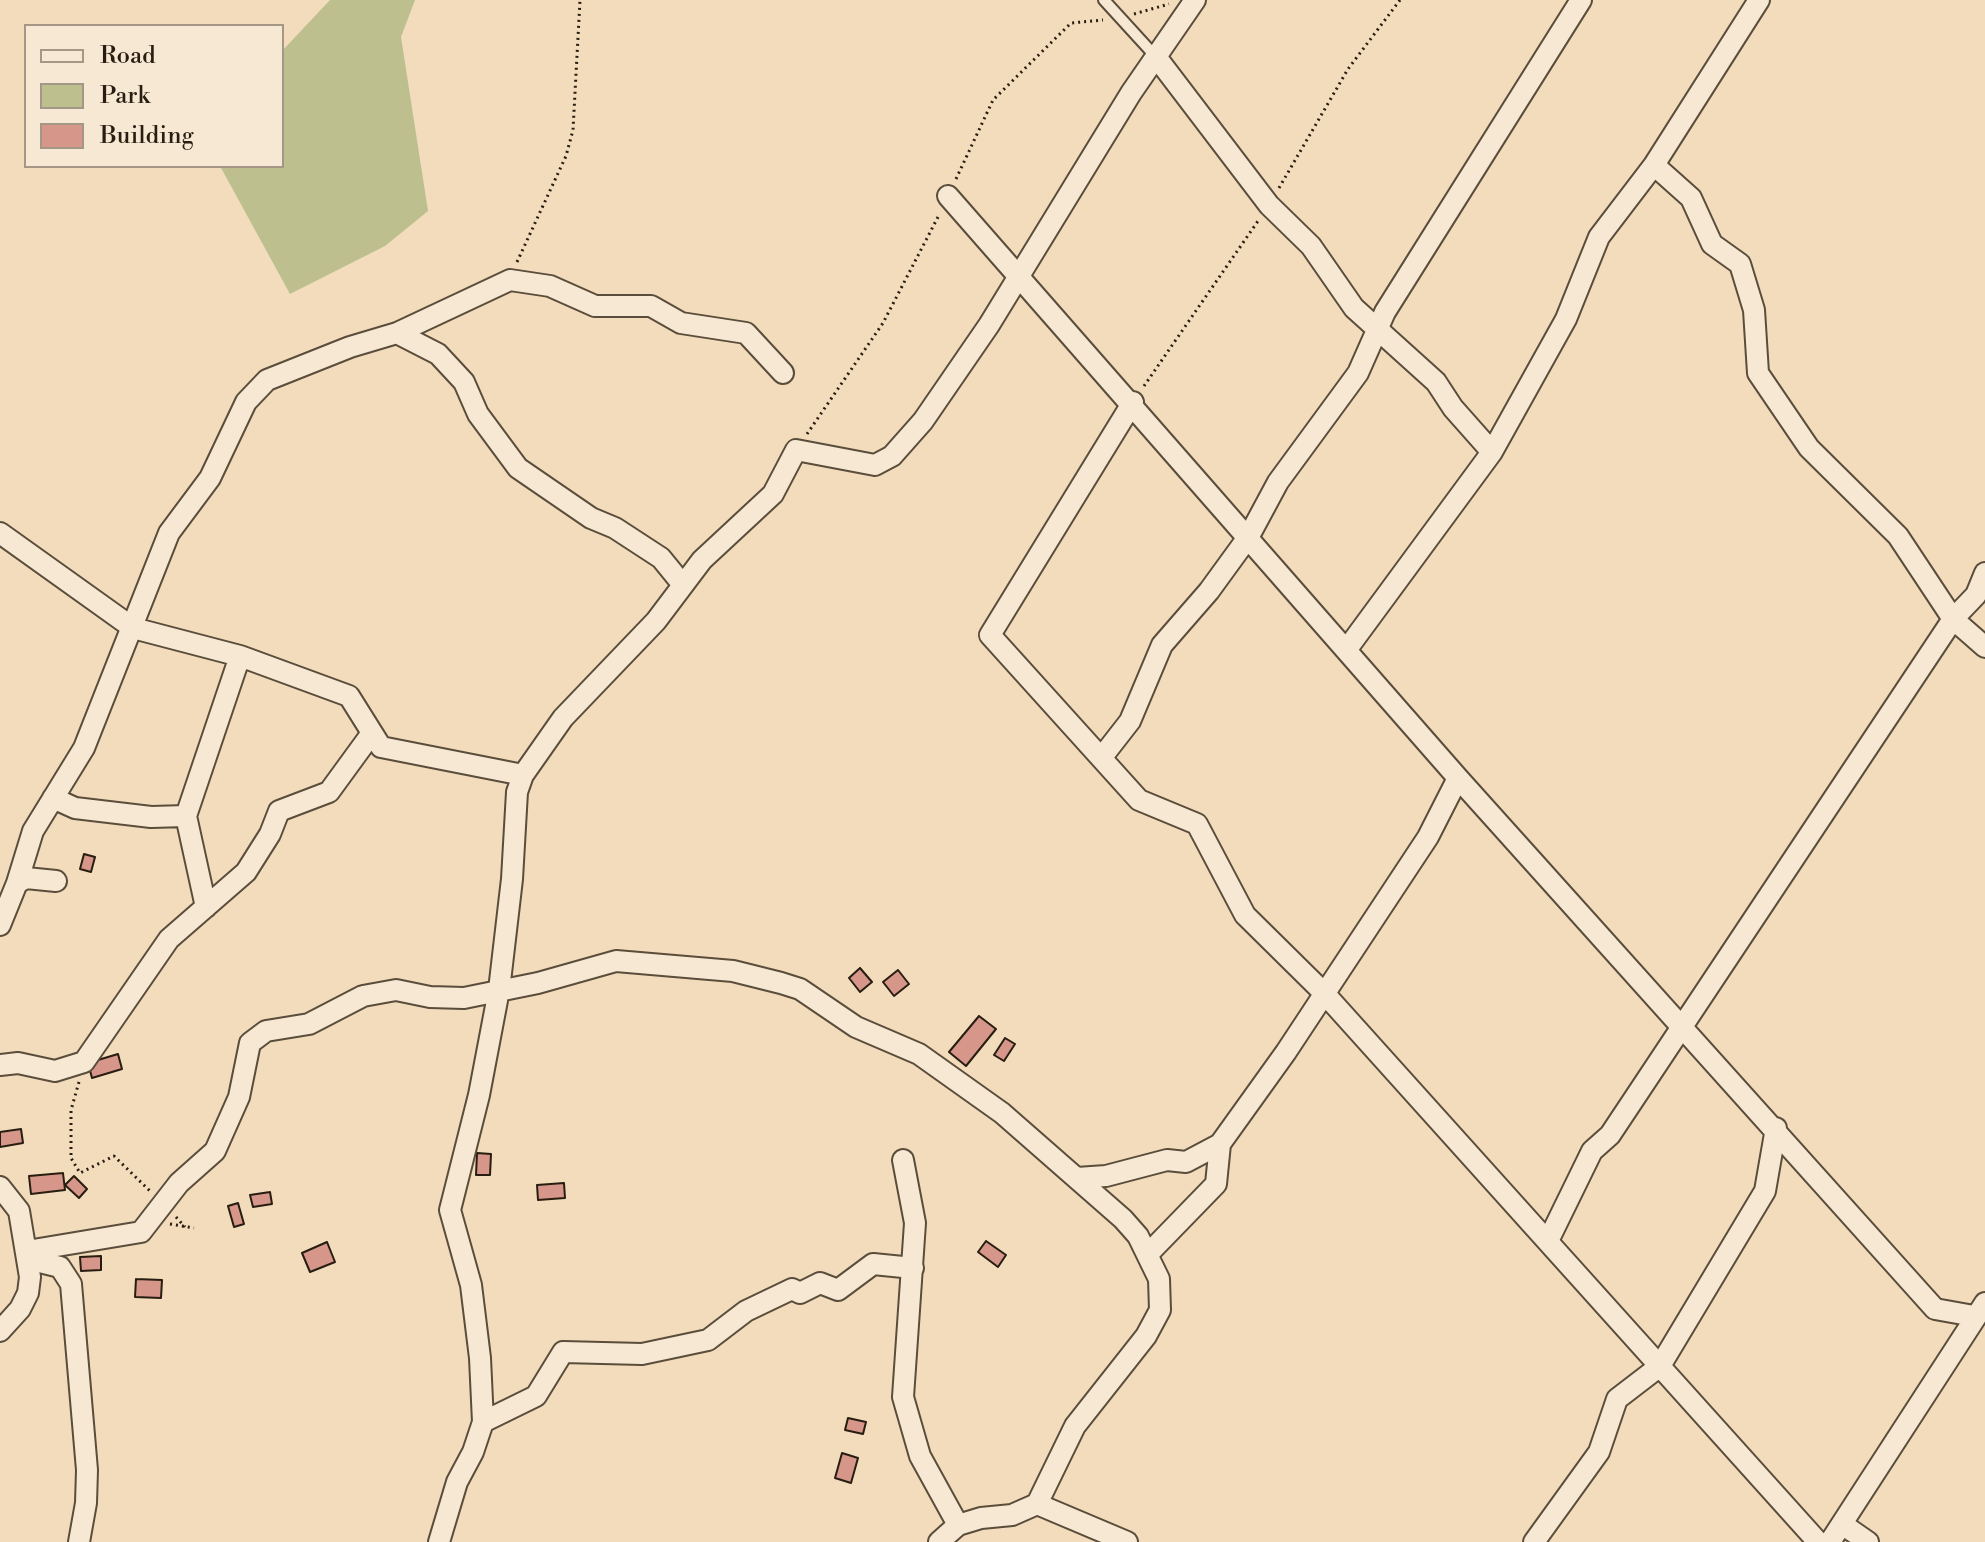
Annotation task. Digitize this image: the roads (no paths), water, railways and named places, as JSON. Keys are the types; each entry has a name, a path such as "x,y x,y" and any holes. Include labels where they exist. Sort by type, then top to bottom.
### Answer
{"street":[{"path":"439,1542 457,1482 483,1422 480,1358 471,1285 450,1210 479,1095 499,990 512,879 517,792 523,775 563,718 646,633 702,560 773,494 796,450 875,465 892,456 936,403 989,325 1131,93 1195,0"},
{"path":"1102,757 1130,721 1162,645 1209,591 1249,536 1278,482 1358,373 1378,328 1448,207 1581,0"},
{"path":"1347,649 1492,452 1566,319 1599,237 1654,165 1759,0"},
{"path":"1157,58 1269,205 1311,246 1354,308 1436,382 1453,408 1492,452"},
{"path":"1654,165 1691,198 1712,244 1740,264 1754,310 1758,373 1809,448 1898,536 1953,619 1985,647"},
{"path":"948,196 1133,402 1458,778 1776,1128 1935,1309 1980,1309"},
{"path":"0,925 33,831 84,748 169,533 210,478 246,402 267,380 350,347 397,333 510,280 550,286 595,306 651,306 681,323 746,333 783,373"},
{"path":"397,333 438,354 464,382 478,414 518,468 591,518 615,528 661,558 683,585"},
{"path":"1133,402 990,635 1139,800 1197,824 1245,915 1324,993 1818,1542"},
{"path":"0,533 133,628 240,656 349,696 381,747 523,775"},
{"path":"1548,1241 1592,1151 1610,1135 1953,619 1976,595 1985,573"},
{"path":"206,907 186,816 240,656"},
{"path":"0,1065 18,1063 55,1071 84,1062 162,948 246,872 270,834 279,811 329,792 372,733"},
{"path":"1077,1178 1106,1176 1167,1160 1186,1162 1220,1144 1428,837 1458,778"},
{"path":"53,798 75,808 151,817 186,816"},
{"path":"17,883 26,878 56,881"},
{"path":"28,1255 141,1232 162,1204 215,1151 239,1097 250,1043 266,1031 309,1024 380,990 448,999 538,983 616,961 733,971 781,983 800,989 856,1027 919,1054 1002,1113 1123,1219 1148,1254 1159,1279 1160,1310 1126,1366 1095,1397 1075,1426 1037,1504 1012,1515 981,1518 958,1525 939,1542"},
{"path":"1534,1542 1599,1452 1617,1399 1660,1366 1765,1191 1776,1128"},
{"path":"1148,1254 1216,1184 1220,1144"},
{"path":"903,1160 915,1223 903,1397 920,1456 958,1525"},
{"path":"0,1187 19,1211 28,1255 28,1293 20,1309 0,1331"},
{"path":"28,1255 54,1263 67,1274 71,1284 87,1470 79,1542"},
{"path":"483,1422 536,1396 563,1352 642,1354 708,1340 746,1311 792,1289 800,1293 820,1283 838,1290 873,1264 913,1268"},
{"path":"1830,1542 1980,1309"},
{"path":"1037,1504 1127,1542"},
{"path":"1842,1524 1868,1542"}],"lane":[{"path":"1104,0 1157,58"}]}
